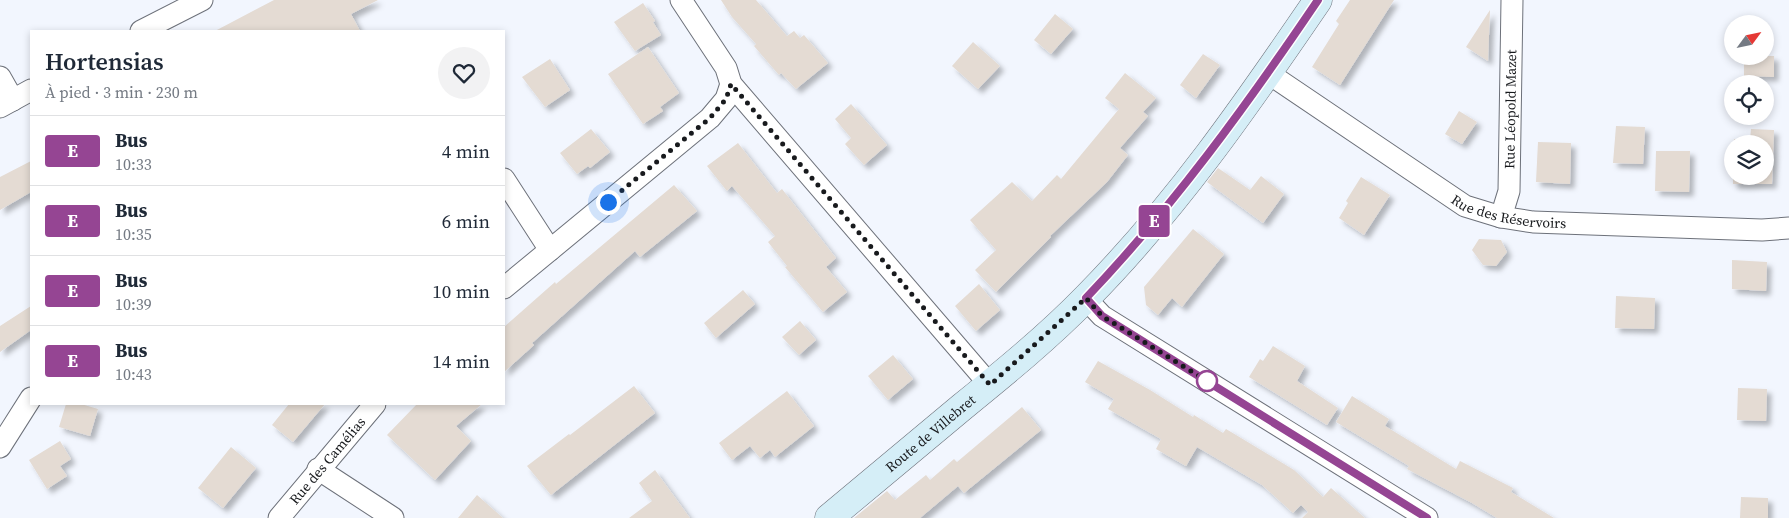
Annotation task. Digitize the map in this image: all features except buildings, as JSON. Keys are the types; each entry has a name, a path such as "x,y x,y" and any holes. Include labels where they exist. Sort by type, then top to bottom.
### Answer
{"main road":[{"name":"Route de Villebret","path":"828,518 990,385 1086,298 1118,264 1181,190 1268,73 1318,0"}],"street":[{"path":"143,30 202,0"},
{"path":"680,0 726,68 731,84 990,385"},
{"name":"Rue Léopold Mazet","path":"1501,217 1508,191 1512,0"},
{"name":"Rue des Réservoirs","path":"1268,73 1465,206 1501,217 1533,222 1762,230 1789,228"},
{"path":"0,76 6,103 30,91"},
{"path":"505,287 710,118 726,99 731,84"},
{"path":"505,181 550,250"},
{"path":"1086,298 1102,316 1426,518"},
{"path":"0,447 30,400"},
{"name":"Rue des Camélias","path":"279,518 318,469 374,405"},
{"path":"318,469 393,518"}],"bus line":[{"name":"E","path":"1318,0 1268,73 1181,190 1118,264 1086,298 1102,316 1427,518"}],"route":[{"path":"608,202 710,118 726,99 731,84 990,385 1086,298 1102,316 1207,381"}]}
